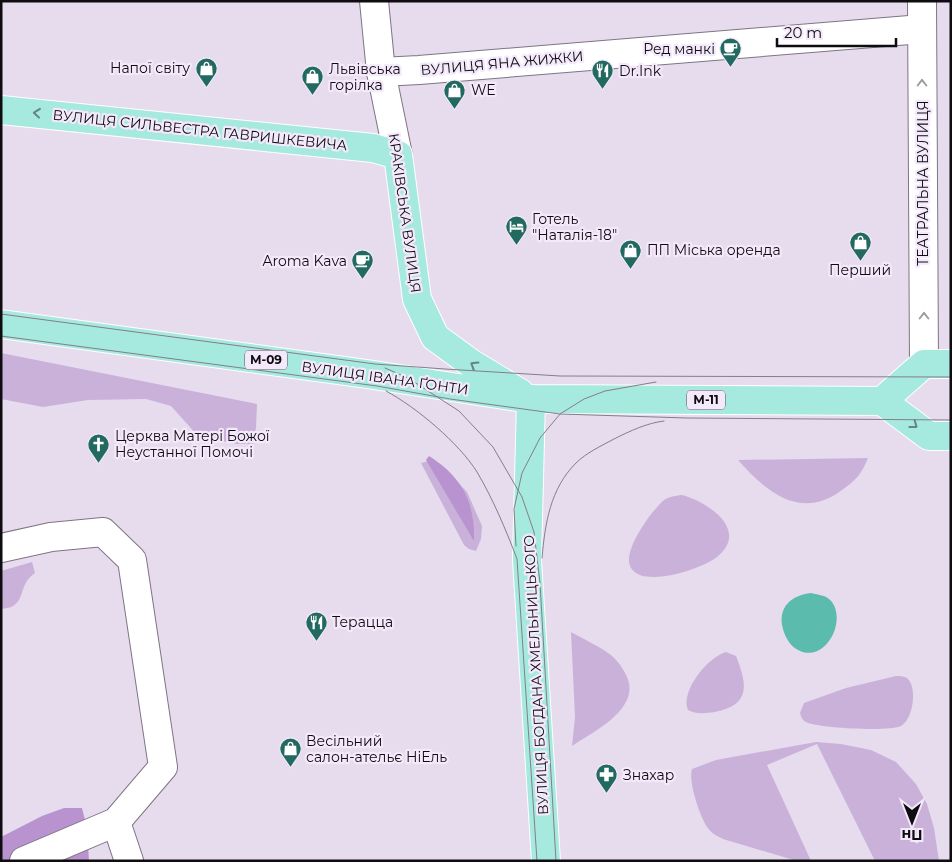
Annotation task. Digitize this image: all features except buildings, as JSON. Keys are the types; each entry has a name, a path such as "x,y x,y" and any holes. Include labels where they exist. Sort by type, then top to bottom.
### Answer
{"main road":[{"name":"ВУЛИЦЯ СИЛЬВЕСТРА ГАВРИШКЕВИЧА","path":"1,110 373,148 398,155"},
{"name":"КРАКІВСЬКА ВУЛИЦЯ","path":"398,155 417,299 435,337 472,364 531,399"},
{"name":"ВУЛИЦЯ ІВАНА ҐОНТИ","path":"1,324 367,374 531,399"},
{"path":"951,364 924,364 882,401 929,436 951,436"},
{"name":"М-11","path":"531,399 882,401"},
{"name":"ВУЛИЦЯ БОГДАНА ХМЕЛЬНИЦЬКОГО","path":"531,399 527,560 546,861"}],"street":[{"name":"КРАКІВСЬКА ВУЛИЦЯ","path":"374,1 381,72 398,155"},
{"name":"ТЕАТРАЛЬНА ВУЛИЦЯ","path":"922,1 924,364"},
{"name":"ВУЛИЦЯ ЯНА ЖИЖКИ","path":"381,72 429,70 922,29"},
{"path":"1,548 51,538 103,532 132,560 163,768 116,822 24,861"},
{"path":"116,822 129,861"}],"shaded area":[{"path":"1,353 257,404 253,444 237,444 198,436 171,406 146,399 88,400 43,407 1,399"},
{"path":"429,456 450,473 464,492 472,514 474,541 426,460"},
{"path":"868,458 858,477 851,483 827,499 812,503 798,503 772,492 760,483 738,460"},
{"path":"429,461 443,467 467,492 482,526 481,539 476,551 464,545 421,463"},
{"path":"682,495 703,504 722,518 727,527 729,537 726,547 717,557 709,562 686,571 658,577 636,573 630,566 629,559 640,531 664,500"},
{"path":"32,562 35,573 24,586 17,603 12,607 1,609 1,571"},
{"path":"811,593 828,598 832,602 837,620 835,630 824,647 808,653 798,650 790,644 784,632 782,614 784,608 792,599"},
{"path":"571,632 599,647 614,658 627,677 630,689 627,699 613,718 572,746 575,717"},
{"path":"726,652 736,656 743,676 743,693 740,699 735,705 715,712 691,712 688,710 688,694 697,676 711,661"},
{"path":"896,676 907,678 912,688 913,696 909,717 901,726 869,729 824,726 805,721 801,717 800,713 804,703 846,688"},
{"path":"816,742 841,744 871,750 896,762 916,784 927,804 934,828 939,861 875,861 817,744 767,765 811,861 797,861 723,839 709,829 704,822 695,799 691,775 692,769 716,760"},
{"path":"64,808 82,808 87,828 89,861 1,861 1,837 42,816"}],"tram line":[{"path":"1,314 375,364 445,369 560,376 951,377"},
{"path":"1,336 377,386 450,399 560,414 687,418 951,420"},
{"path":"385,368 408,378 459,411 493,447 522,497 534,532 540,583 556,861"},
{"path":"516,546 514,509 522,473 540,438 560,414 584,399 605,391 656,382"},
{"path":"386,391 423,416 448,438 469,461 494,504 517,559 537,861"},
{"path":"542,558 550,508 567,473 580,459 599,447 632,430 664,421"}],"place":[{"name":"Ред манкі","path":"731,68"},
{"name":"Напої світу","path":"206,87"},
{"name":"Dr.Ink","path":"603,90"},
{"name":"Львівська горілка","path":"313,96"},
{"name":"WE","path":"455,109"},
{"name":"Готель \"Наталія-18\"","path":"516,246"},
{"name":"Перший","path":"860,261"},
{"name":"ПП Міська оренда","path":"631,269"},
{"name":"Aroma Kava","path":"363,280"},
{"name":"Церква Матері Божої Неустанної Помочі","path":"99,463"},
{"name":"Терацца","path":"316,641"},
{"name":"Весільний салон-ательє НіЕль","path":"290,768"},
{"name":"Знахар","path":"607,794"}]}
